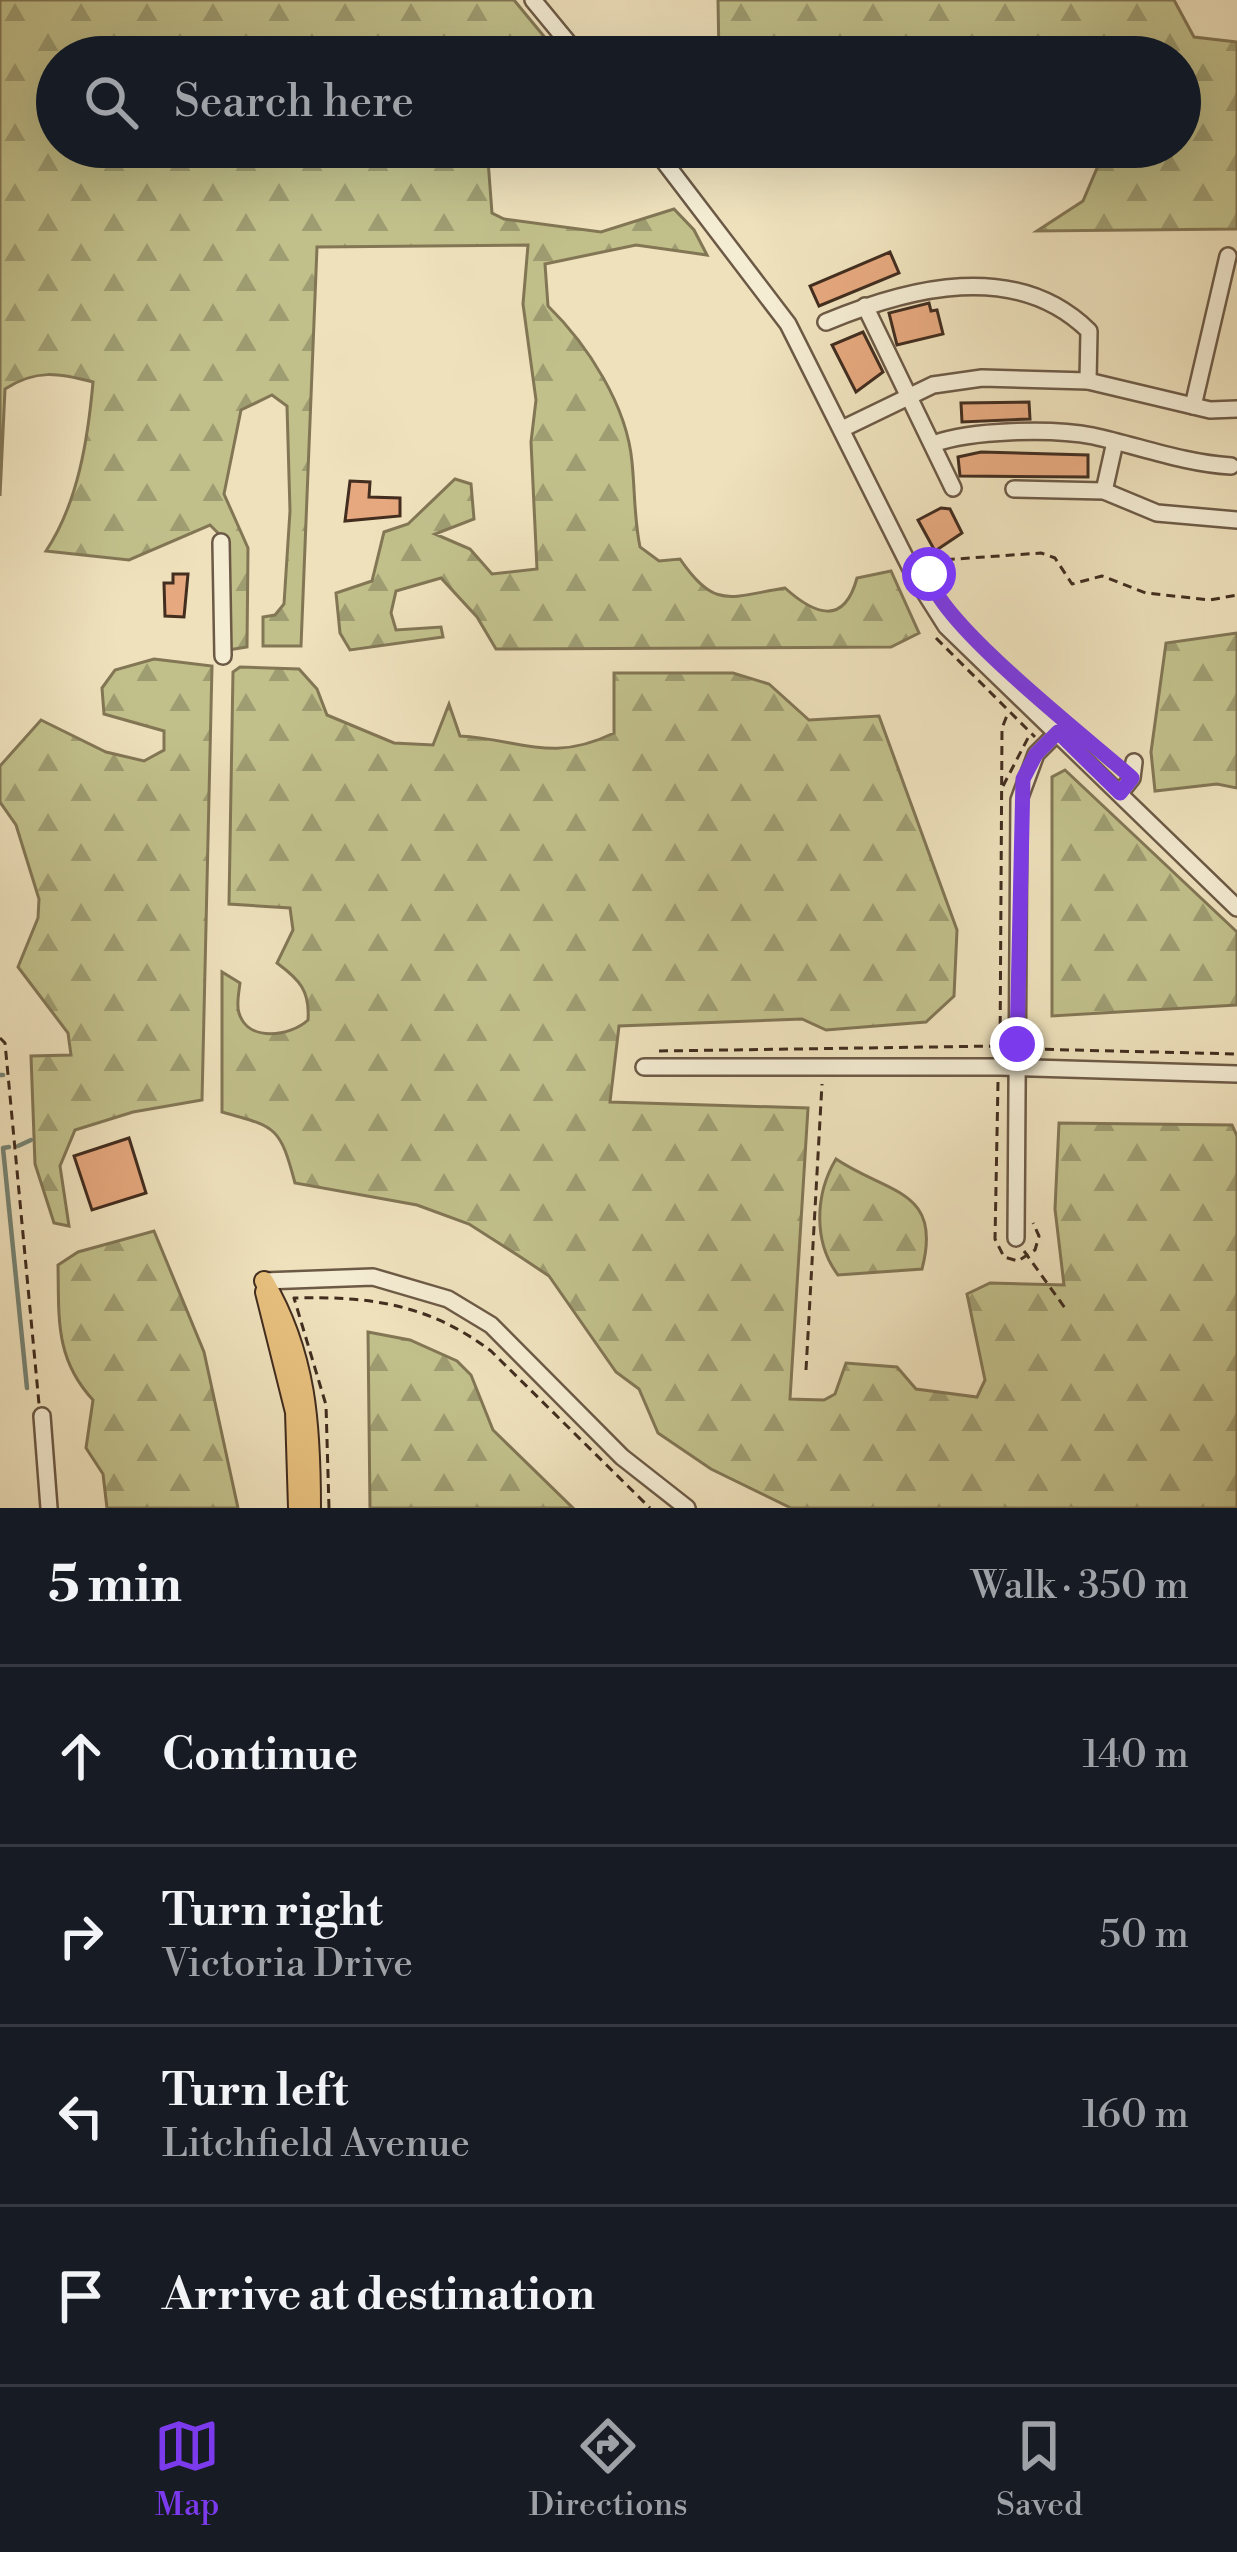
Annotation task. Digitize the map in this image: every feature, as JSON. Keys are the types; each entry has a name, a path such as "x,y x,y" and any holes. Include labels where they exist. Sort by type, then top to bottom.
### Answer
{"main road":[{"path":"264,1281 268,1318 295,1412 298,1508"},
{"path":"264,1281 295,1346 310,1410 311,1508"}],"street":[{"path":"533,0 563,36"},
{"path":"670,168 770,295 915,577 946,626 1237,908"},
{"path":"1193,406 1228,256"},
{"path":"826,322 923,288 1024,294 1089,331 1088,381"},
{"path":"865,306 953,488"},
{"path":"842,429 958,379 1088,381 1193,406 1237,409"},
{"path":"933,444 958,435 1087,435 1231,466"},
{"path":"1104,491 1115,442"},
{"path":"1014,489 1104,491 1157,513 1237,520"},
{"path":"221,542 223,656"},
{"path":"1016,1238 1018,800 1036,754 1058,732"},
{"path":"1120,793 1133,770"},
{"path":"644,1066 1237,1074"},
{"path":"264,1281 374,1277 448,1299 491,1324 622,1457 687,1508"},
{"path":"40,1408 49,1508"}],"path":[{"path":"929,582 927,561 983,561 996,552 1041,553 1055,558 1072,584 1102,576 1146,593 1210,600 1237,596"},
{"path":"937,639 1033,735 1002,787"},
{"path":"1037,695 1133,770"},
{"path":"1000,1059 1002,728 1008,712"},
{"path":"0,1038 5,1043 40,1408"},
{"path":"659,1051 1010,1044"},
{"path":"1040,1052 1237,1054"},
{"path":"998,1094 1000,1077"},
{"path":"806,1370 822,1084"},
{"path":"1030,1262 1065,1308"},
{"path":"294,1298 390,1301 461,1330 510,1369 650,1508"}],"green space":[{"path":"0,0 514,0 544,36 36,36 36,168 489,168 492,213 504,219 601,232 674,209 694,230 707,255 636,245 545,264 548,306 591,358 622,419 632,462 640,547 659,561 680,559 714,593 736,596 785,588 807,605 827,611 844,604 857,578 891,571 919,633 891,647 496,649 477,617 441,578 396,591 391,613 396,630 441,627 443,637 350,650 340,633 336,593 372,581 384,532 408,524 455,479 471,484 474,519 435,534 470,549 492,574 537,569 531,442 536,400 523,304 528,245 317,247 301,646 263,646 263,617 275,615 284,604 290,511 287,406 272,395 241,410 224,494 248,548 247,647 222,651 226,541 210,525 129,560 46,551 80,470 93,382 48,375 27,378 5,389 0,496"},
{"path":"718,0 1174,0 1193,36 719,36"},
{"path":"1201,38 1237,42 1237,229 1037,231 1083,201 1097,168 1201,168"},
{"path":"1237,633 1237,788 1217,784 1155,791 1151,752 1166,643"},
{"path":"154,659 212,666 202,1100 133,1112 75,1130 60,1166 69,1226 54,1223 35,1164 31,1056 71,1055 68,1033 18,967 38,918 39,899 16,825 0,802 0,766 41,720 106,752 144,761 164,750 164,731 104,714 102,688 115,670"},
{"path":"240,667 299,669 317,689 327,715 394,743 433,745 449,704 460,736 553,748 591,742 614,733 614,673 733,673 769,684 809,720 879,716 957,930 954,996 926,1022 826,1030 802,1019 619,1026 610,1102 808,1108 790,1399 824,1400 835,1394 846,1363 897,1367 916,1389 977,1397 985,1380 967,1294 990,1283 1064,1285 1055,1209 1059,1123 1232,1125 1237,1136 1237,1508 791,1508 711,1469 658,1433 639,1389 616,1372 549,1276 519,1256 469,1224 417,1205 295,1183 274,1132 222,1112 222,972 240,983 238,1010 251,1029 281,1033 308,1020 302,987 277,963 293,930 290,908 229,904 233,672"},
{"path":"1065,770 1237,932 1237,1005 1052,1016 1052,777"},
{"path":"836,1159 892,1188 918,1208 925,1223 922,1269 838,1275 824,1248 820,1218 824,1187"},
{"path":"154,1231 204,1352 238,1508 107,1508 103,1474 86,1448 93,1400 65,1354 58,1265 78,1252"},
{"path":"368,1332 410,1340 457,1361 471,1375 493,1430 573,1508 370,1508"}],"building":[{"path":"890,252 899,273 819,306 810,286"},
{"path":"929,303 931,311 937,310 943,334 897,345 889,313"},
{"path":"863,332 883,372 856,392 832,345"},
{"path":"1029,402 1030,419 962,422 961,403"},
{"path":"981,452 1088,455 1088,477 960,476 958,457"},
{"path":"350,481 370,482 369,497 400,498 400,516 345,521"},
{"path":"941,508 950,509 962,533 935,551 918,520"},
{"path":"173,574 188,574 184,617 165,616 164,583 173,583"},
{"path":"129,1138 146,1193 92,1210 74,1156"}],"waterway":[{"path":"18,1146 31,1140"},
{"path":"9,1147 3,1148 27,1388"}],"route":[{"path":"929,574 940,599 975,640 1132,778 1120,793 1058,732 1036,754 1023,779 1018,800 1017,1044"}]}
